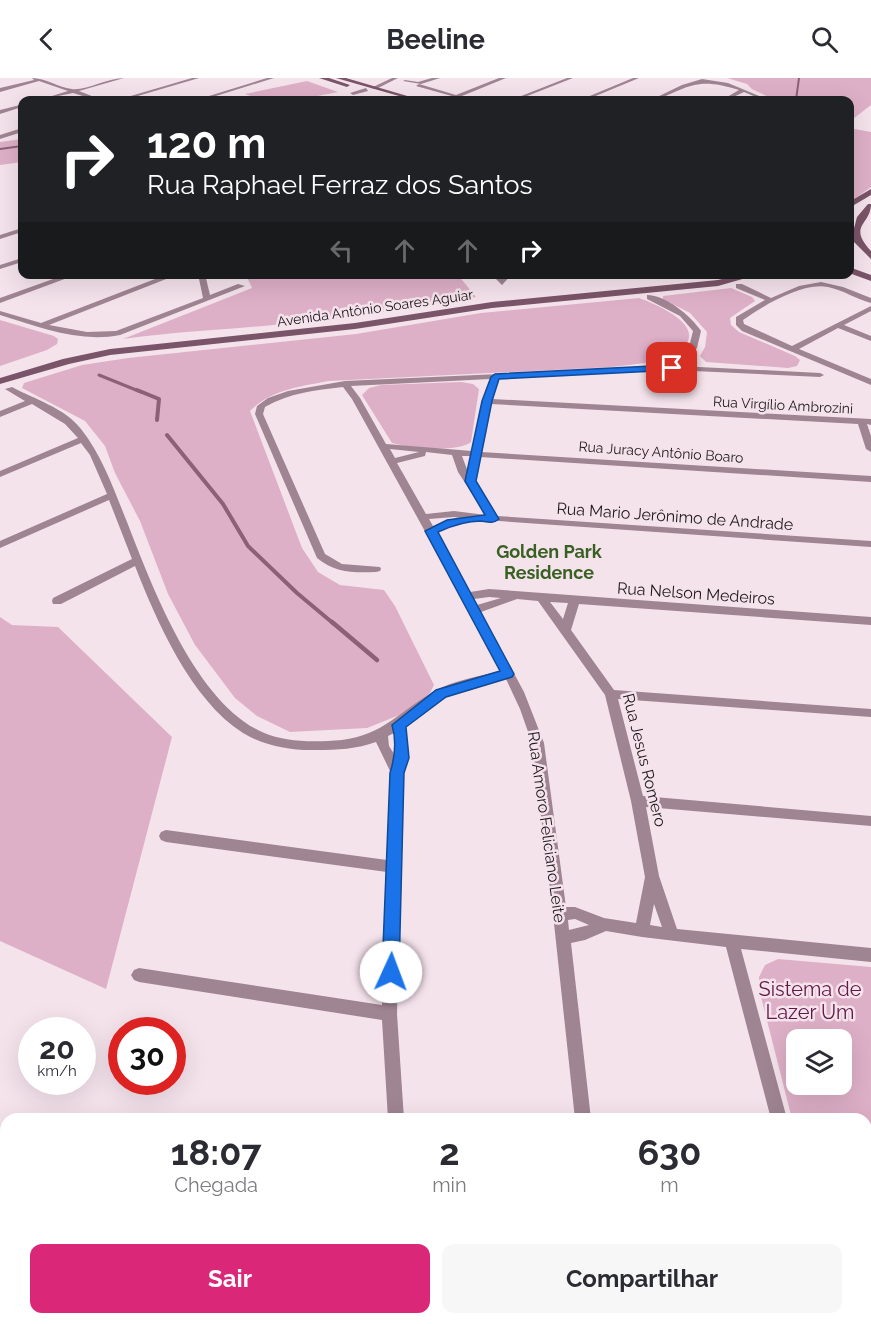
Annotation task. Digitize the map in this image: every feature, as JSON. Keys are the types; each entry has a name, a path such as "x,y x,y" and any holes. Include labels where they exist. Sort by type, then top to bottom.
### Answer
{"main road":[{"path":"322,78 404,96"},
{"path":"339,78 387,96"},
{"path":"854,203 871,191"},
{"path":"857,240 858,222 871,206"},
{"path":"854,237 871,256"},
{"path":"854,269 871,265"},
{"path":"854,271 871,278"},
{"name":"Avenida Antônio Soares Aguiar","path":"0,381 67,361 110,352 355,326 680,279"},
{"name":"Avenida Antônio Soares Aguiar","path":"0,372 88,348 163,337 322,322 482,297 647,284 718,284 737,279"}],"street":[{"path":"0,90 46,78"},
{"path":"56,96 122,78"},
{"path":"134,96 197,78"},
{"path":"212,96 272,78"},
{"path":"354,93 371,90 398,78"},
{"path":"387,91 385,87 398,78"},
{"path":"430,84 438,78"},
{"path":"417,84 430,84 457,96 504,78"},
{"path":"524,96 571,78"},
{"path":"593,96 637,78"},
{"path":"37,79 88,96"},
{"path":"664,96 702,80 716,80 755,96"},
{"path":"733,96 742,91"},
{"path":"737,96 750,94"},
{"path":"0,112 18,107"},
{"path":"0,138 18,131"},
{"path":"0,138 18,136"},
{"path":"0,237 18,231"},
{"path":"0,267 18,261"},
{"path":"0,301 61,279"},
{"path":"42,326 163,279"},
{"path":"202,279 207,298"},
{"path":"499,279 505,286 507,279"},
{"path":"647,284 684,315 697,331 696,341 686,356 672,368"},
{"path":"871,301 828,285 818,284 807,286 772,301 739,319 740,325 871,383"},
{"path":"0,314 42,326 89,336 102,336 117,333 241,286"},
{"path":"739,286 772,301"},
{"path":"794,350 871,308"},
{"path":"839,326 871,339"},
{"path":"783,372 809,366 817,363 828,364 835,369 833,373 824,375 811,371 809,366 808,360 794,350"},
{"path":"686,356 699,364 721,369"},
{"path":"376,569 345,569 331,565 321,556 259,414 261,406 303,388 364,382 672,368 824,375 871,383"},
{"path":"478,377 483,399 487,401"},
{"path":"471,481 487,401 495,377"},
{"path":"356,398 364,382"},
{"name":"Rua Amoro Feliciano Leite","path":"345,384 356,398 424,517 531,718 538,743 561,914 582,1113"},
{"path":"9,389 78,429 95,457 112,495 137,561 167,629 210,694 231,718 248,730 271,739 320,746 382,740 441,693 508,674"},
{"path":"0,414 33,401"},
{"name":"Rua Virgílio Ambrozini","path":"487,401 868,423"},
{"path":"868,423 871,449"},
{"path":"0,474 83,439"},
{"name":"Rua Juracy Antônio Boaro","path":"383,446 871,479"},
{"path":"452,452 494,519"},
{"name":"Rua Juracy Antônio Boaro","path":"391,462 420,454 452,452"},
{"path":"0,545 112,495"},
{"name":"Rua Mario Jerônimo de Andrade","path":"424,517 454,514 478,518 871,544"},
{"name":"Rua Mario Jerônimo de Andrade","path":"431,531 452,522 478,518"},
{"path":"57,601 137,561"},
{"name":"Rua Nelson Medeiros","path":"467,596 489,593 871,621"},
{"name":"Rua Nelson Medeiros","path":"475,610 519,596"},
{"name":"Rua Jesus Romero","path":"542,598 611,694 638,801 652,876 672,935"},
{"path":"565,631 574,601"},
{"path":"611,694 871,713"},
{"path":"396,1113 389,1014 397,773 402,758 402,735 399,725"},
{"path":"382,740 397,773"},
{"path":"638,801 871,821"},
{"path":"166,836 394,867"},
{"name":"Rua Jesus Romero","path":"642,931 652,876"},
{"path":"561,914 575,913 604,924 672,935 871,955"},
{"path":"563,936 577,937 604,924"},
{"path":"732,942 777,1113"},
{"path":"139,975 389,1014"}],"green space":[{"path":"727,78 871,78 871,105 854,118 854,96 767,96 747,84"},
{"path":"307,81 338,92 315,96 251,96 245,94"},
{"path":"854,129 871,132 871,187 854,199"},
{"path":"18,140 18,163 0,165 0,142"},
{"path":"248,279 461,279 476,297 324,320 123,339 252,288"},
{"path":"731,288 752,297 755,301 730,318 731,325 739,332 795,356 800,360 797,366 788,368 706,362 700,356 705,347 707,332 690,313 663,299 663,296"},
{"path":"639,298 664,309 682,322 689,336 682,350 669,357 653,361 612,367 329,381 297,387 277,394 267,398 250,411 302,548 318,572 340,585 384,590 395,606 434,685 430,693 402,714 367,728 290,732 257,716 235,698 195,645 168,594 140,521 115,473 105,446 85,421 22,388 24,383 82,365 128,358 356,334 481,313"},
{"path":"0,320 54,336 58,339 57,344 47,350 0,366"},
{"path":"461,382 473,384 479,389 471,442 455,448 421,448 392,443 362,395 369,388 381,385"},
{"path":"0,617 12,625 58,627 172,737 106,989 0,941"},
{"name":"Sistema de Lazer Um","path":"778,959 871,967 871,1113 790,1113 760,993 759,977 765,965"}],"waterway":[{"path":"797,96 799,78"},
{"path":"0,149 18,147"},
{"path":"99,375 141,392"},
{"path":"137,390 159,399 157,420"},
{"path":"167,435 223,504 248,546 297,593 334,624"},
{"path":"332,622 377,660"}],"district":[{"name":"Golden Park Residence","path":"549,562"}],"route":[{"path":"391,972 397,773 402,758 402,735 399,725 441,693 508,674 431,531 452,522 478,518 494,519 471,481 487,401 495,377 672,368"}]}
